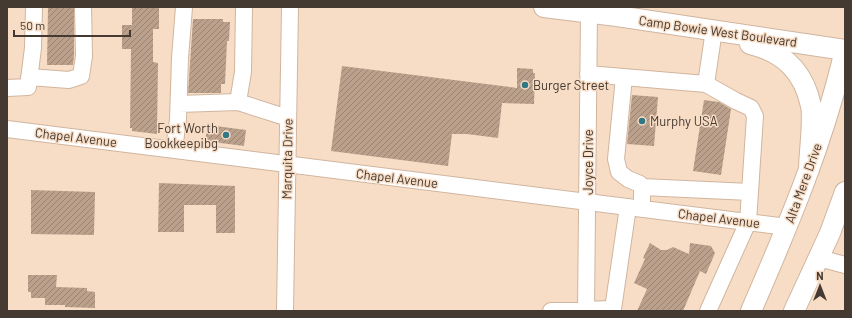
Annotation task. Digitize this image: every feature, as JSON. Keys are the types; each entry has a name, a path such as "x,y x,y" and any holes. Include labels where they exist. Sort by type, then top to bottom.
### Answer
{"main road":[{"path":"544,7 617,16 713,33 763,47 782,56 803,82 811,106 809,170"},
{"name":"Camp Bowie West Boulevard","path":"713,33 845,50"},
{"name":"Alta Mere Drive","path":"751,311 787,227 809,170 835,91 845,50"},
{"path":"794,311 819,258 843,199"}],"street":[{"path":"7,88 28,87 33,48 34,7"},
{"path":"174,150 178,119 180,58 184,7"},
{"path":"238,102 243,72 244,7"},
{"name":"Marquita Drive","path":"285,311 290,7"},
{"path":"30,77 69,80 81,76 84,56 83,8"},
{"name":"Joyce Drive","path":"586,310 589,12"},
{"path":"706,84 713,33"},
{"path":"588,74 706,84 751,108 755,116 748,222 732,254 708,311"},
{"path":"624,77 616,159 619,172 628,179 640,184 642,187 750,192"},
{"path":"179,104 238,102 288,118"},
{"name":"Chapel Avenue","path":"7,129 787,227"},
{"path":"551,311 613,309 635,208 642,187"},
{"path":"819,258 845,265"}],"building":[{"path":"48,7 74,7 73,65 47,65"},
{"path":"132,7 159,7 159,29 153,29 153,62 158,63 157,134 132,131 132,128 130,128 131,49 122,49 122,25 132,25"},
{"path":"193,19 223,19 223,22 230,22 229,41 227,41 225,84 221,84 221,93 188,93"},
{"path":"342,66 517,88 517,68 533,69 533,73 535,73 534,104 502,103 498,138 467,134 452,134 448,166 331,151"},
{"name":"Murphy USA","path":"632,95 658,97 654,146 627,144"},
{"name":"Murphy USA","path":"704,100 719,102 731,109 721,175 693,171"},
{"name":"Fort Worth Bookkeepibg","path":"208,125 246,130 244,146 205,141"},
{"path":"159,183 235,186 235,233 216,233 216,205 184,205 184,232 158,232"},
{"path":"31,190 95,192 94,235 31,234"},
{"path":"650,243 661,250 667,250 673,247 689,254 690,243 711,246 715,253 706,274 700,271 683,311 637,311 647,289 634,283 645,259 643,258"},
{"path":"28,275 57,275 56,287 87,288 87,291 95,292 95,308 45,305 45,298 31,298 31,292 28,292"}],"place":[{"name":"Burger Street","path":"525,85"},
{"name":"Murphy USA","path":"642,121"},
{"name":"Fort Worth Bookkeepibg","path":"226,135"}]}
